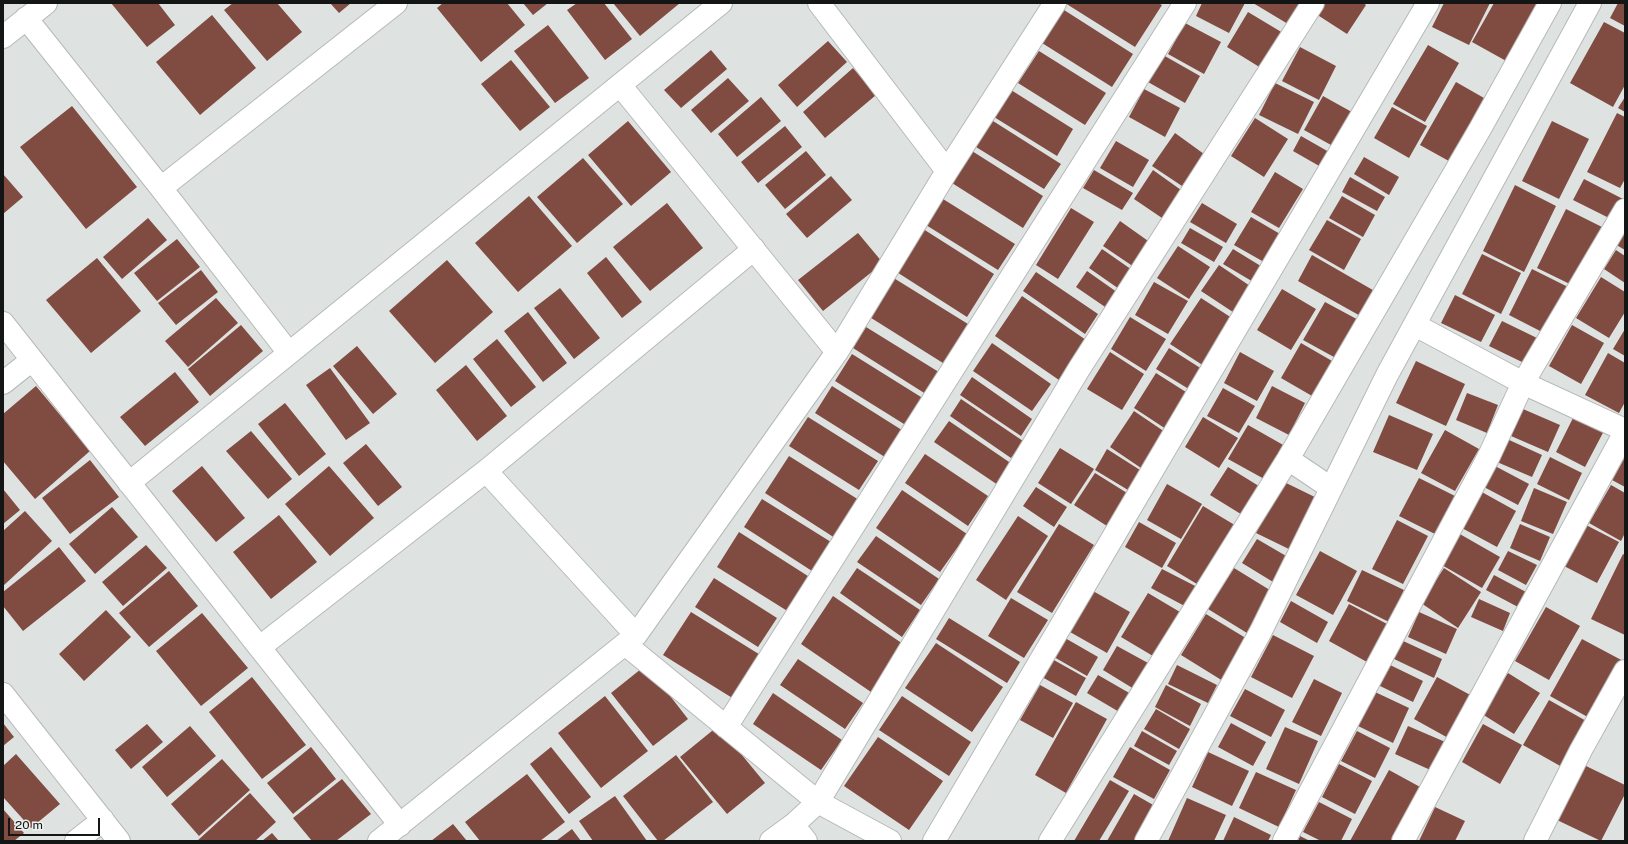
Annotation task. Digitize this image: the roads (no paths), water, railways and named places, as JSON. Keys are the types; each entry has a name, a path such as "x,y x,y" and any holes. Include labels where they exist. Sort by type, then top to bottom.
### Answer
{"street":[{"path":"3,37 46,3"},
{"path":"161,188 396,3"},
{"path":"129,483 721,3"},
{"path":"819,3 947,171"},
{"path":"379,841 630,640 837,352 947,171 1055,3"},
{"path":"726,727 1185,3"},
{"path":"771,841 800,833 1078,369 1313,3"},
{"path":"934,841 1428,3"},
{"path":"1050,841 1288,459 1480,129 1550,3"},
{"path":"1146,841 1261,630 1387,375 1590,3"},
{"path":"26,18 161,188 289,353"},
{"path":"620,85 837,352"},
{"path":"1284,841 1489,456 1523,383 1625,210"},
{"path":"260,647 486,470 754,250"},
{"path":"3,323 400,824"},
{"path":"1403,841 1625,431 1523,383 1415,325"},
{"path":"3,383 32,360"},
{"path":"1288,459 1331,488"},
{"path":"486,470 630,640 726,727 818,802 890,841"},
{"path":"1535,841 1581,750 1625,671"},
{"path":"3,694 119,841"},
{"path":"76,841 103,820"}]}
